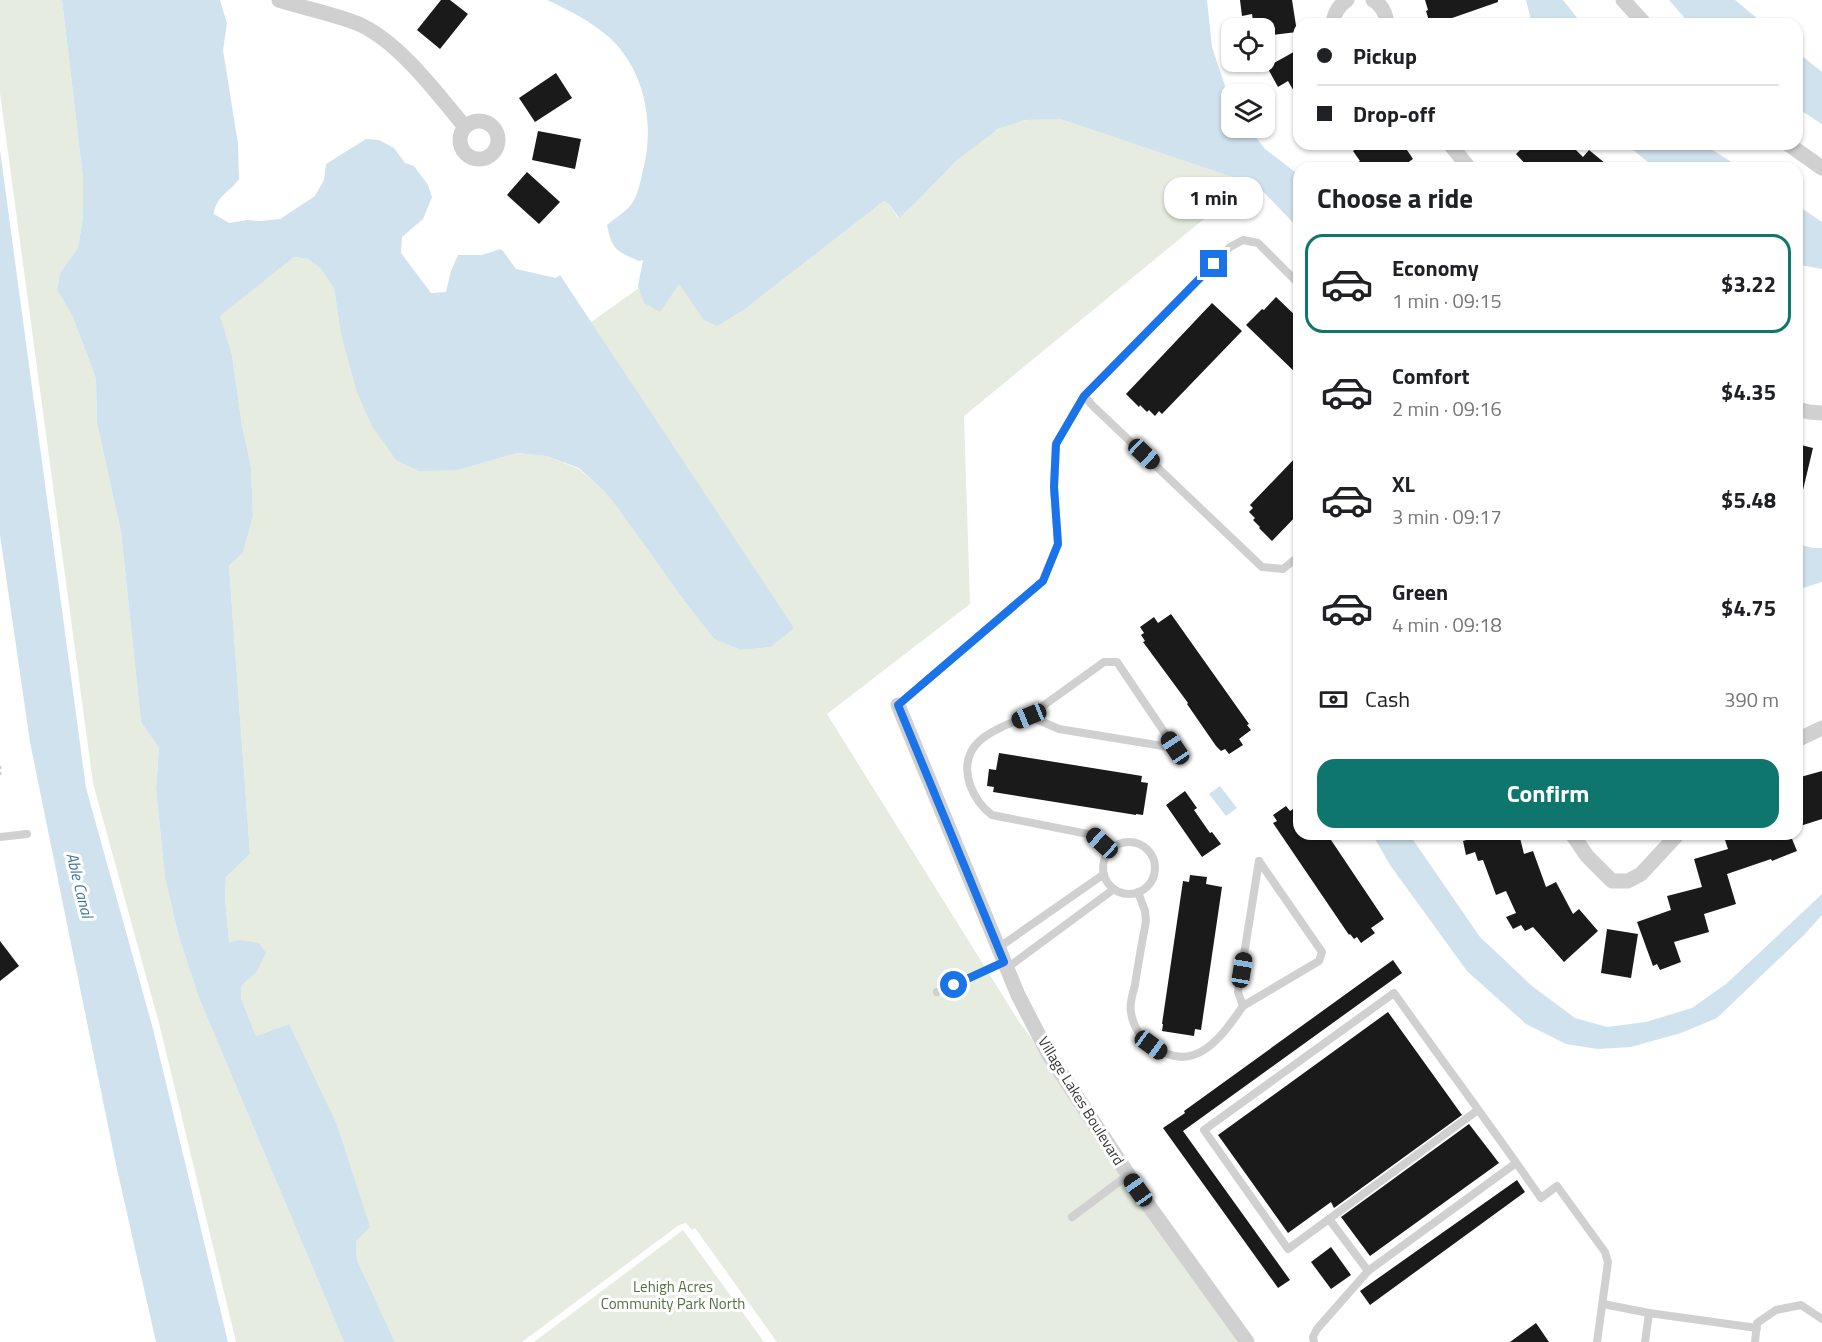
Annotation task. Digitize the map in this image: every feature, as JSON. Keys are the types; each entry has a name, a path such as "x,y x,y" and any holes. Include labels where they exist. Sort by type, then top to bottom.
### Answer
{"street":[{"path":"279,0 359,24 382,38 420,73 465,127"},
{"path":"1334,18 1338,8 1347,0"},
{"path":"1373,0 1387,18"},
{"path":"1623,0 1640,18"},
{"path":"1455,150 1464,162"},
{"path":"1796,150 1822,168"},
{"path":"1803,410 1822,413"},
{"name":"Village Lakes Boulevard","path":"898,705 1018,995 1049,1055 1128,1175 1247,1342"},
{"path":"1803,737 1822,728"},
{"path":"1576,840 1587,856 1612,881 1628,881 1641,874 1672,840"}],"lane":[{"path":"898,705 1043,581 1058,544 1054,487 1056,444 1084,396 1230,247 1243,240 1258,243 1293,278"},
{"path":"1084,396 1262,567 1283,569 1293,561"},
{"path":"1029,716 1059,729 1175,748 1117,662 1104,662 1029,716 997,729 979,741 970,752 966,773 973,793 982,808 992,815 1094,835 1110,851"},
{"path":"0,837 27,834"},
{"path":"1125,843 1141,845 1148,850 1155,866 1151,882 1138,892 1130,894 1114,889 1104,874 1103,866 1110,851 1117,845 1125,843"},
{"path":"1138,892 1145,910 1146,921 1130,1011 1140,1037 1162,1052 1176,1057 1193,1056 1208,1049 1223,1036 1243,1006 1319,961 1322,956 1322,952 1259,861 1238,992 1243,1006"},
{"path":"998,948 1104,874"},
{"path":"937,992 1006,965 1114,889"},
{"path":"1478,1110 1287,1249 1204,1130 1394,993 1478,1110 1541,1198 1557,1186 1605,1252 1608,1262 1597,1342"},
{"path":"1314,1342 1313,1337 1317,1329 1368,1272 1516,1163"},
{"path":"1072,1217 1128,1175"},
{"path":"1329,1219 1368,1272"},
{"path":"1603,1304 1756,1328"},
{"path":"1755,1342 1757,1323 1776,1310 1801,1305 1822,1319"},
{"path":"1645,1342 1649,1312"}],"path":[{"path":"0,765 0,776"}],"green space":[{"path":"0,0 62,0 83,178 83,217 78,248 60,273 57,290 72,315 96,379 97,423 121,532 141,722 159,748 156,789 165,878 179,937 199,998 344,1342 236,1342 160,1027 93,783 0,93"},
{"path":"1060,119 1249,182 964,416 970,604 827,714 1018,1020 1251,1342 777,1342 695,1228 692,1230 686,1223 679,1225 522,1342 395,1342 357,1260 356,1241 289,1024 256,1036 241,998 241,986 256,973 229,944 225,896 226,877 250,854 229,566 243,553 253,516 251,467 242,425 232,355 219,316 294,257 308,259 320,268 334,288 341,335 356,390 458,470 517,453 546,456 579,469 605,492 617,507 714,639 741,650 771,647 793,628 591,322 639,288 644,303 679,284 745,309 884,201 889,204 898,218 974,145 991,133 1027,120"},
{"name":"Lehigh Acres Community Park North","path":"683,1230 764,1342 534,1342"}],"water":[{"path":"62,0 220,0 227,23 223,50 238,144 239,179 217,203 214,214 229,223 280,219 315,196 324,180 326,164 366,139 379,140 394,148 405,163 414,166 428,185 432,197 423,219 402,237 401,253 431,293 446,292 458,255 482,255 500,249 516,269 556,278 560,275 794,628 771,647 741,650 714,639 617,507 605,492 579,468 546,456 517,453 458,470 419,471 396,460 372,426 356,390 341,335 334,288 320,268 308,259 294,257 220,316 232,355 242,425 251,467 253,516 243,553 229,566 250,854 226,877 225,896 229,943 239,940 259,943 266,953 256,973 241,986 241,998 256,1036 289,1024 337,1125 370,1227 356,1241 357,1260 395,1342 344,1342 199,998 179,937 165,878 156,789 159,748 141,722 121,532 97,423 96,379 72,315 57,290 60,273 78,248 83,217 83,178"},
{"path":"547,0 1207,0 1212,47 1224,84 1221,84 1221,138 1257,138 1265,149 1293,170 1293,223 1257,185 1060,119 1025,120 998,129 957,160 899,218 884,201 745,309 717,326 704,320 679,284 660,312 644,303 638,286 643,260 639,261 617,249 611,240 607,225 632,204 641,181 648,135 644,99 632,66 622,51 610,38 580,17"},
{"path":"1526,0 1563,0 1577,18 1530,18"},
{"path":"1669,0 1735,0 1757,18 1685,18"},
{"path":"1803,57 1822,72 1822,124 1803,112"},
{"name":"Able Canal","path":"0,150 86,788 153,1029 228,1342 156,1342 115,1160 30,742 0,535"},
{"path":"1633,150 1712,150 1732,162 1648,162"},
{"path":"1803,209 1822,222 1822,269 1803,266"},
{"path":"1803,546 1822,548 1822,582 1803,588"},
{"path":"1220,786 1237,808 1226,816 1209,794"},
{"path":"1375,840 1413,840 1480,937 1532,986 1575,1018 1607,1027 1646,1022 1692,1008 1726,984 1822,894 1822,915 1717,1018 1681,1033 1631,1047 1598,1049 1566,1044 1526,1024 1467,971 1390,865"}],"building":[{"path":"441,0 450,0 468,14 440,49 417,30"},
{"path":"1240,0 1292,0 1295,18 1293,32 1275,35 1275,18 1253,18 1252,14 1242,16"},
{"path":"1425,0 1498,0 1498,2 1452,18 1428,18 1426,11 1428,10"},
{"path":"1293,52 1293,90 1288,81 1278,87 1270,72 1275,72 1275,62"},
{"path":"556,73 572,98 535,122 519,98"},
{"path":"538,131 581,139 575,169 532,160"},
{"path":"1407,150 1413,159 1409,162 1359,162 1353,151"},
{"path":"1520,150 1576,150 1583,157 1589,150 1604,162 1523,162 1516,154"},
{"path":"527,172 560,202 539,224 507,195"},
{"path":"1276,297 1293,313 1293,370 1246,325 1262,309 1264,310"},
{"path":"1212,303 1242,331 1162,414 1159,411 1155,416 1149,410 1147,412 1140,405 1139,407 1126,394"},
{"path":"1803,446 1813,448 1803,490"},
{"path":"1293,460 1293,519 1272,541 1253,520 1255,518 1249,512 1253,508 1250,505"},
{"path":"1171,614 1249,724 1247,725 1251,730 1239,739 1243,745 1229,754 1225,749 1221,751 1216,746 1143,642 1145,641 1141,635 1144,633 1140,627 1154,617 1158,623"},
{"path":"999,753 1142,776 1141,782 1148,783 1143,815 993,792 994,787 987,786 989,769 996,770"},
{"path":"1822,771 1822,819 1803,825 1803,776"},
{"path":"1185,791 1197,808 1194,810 1221,844 1202,857 1166,805"},
{"path":"1286,806 1290,811 1293,809 1293,840 1331,840 1384,919 1371,928 1375,933 1361,943 1357,937 1354,939 1349,935 1273,823 1277,821 1273,815"},
{"path":"1520,840 1524,854 1533,851 1546,887 1556,882 1573,914 1579,909 1598,931 1564,962 1533,927 1525,931 1521,925 1513,929 1506,917 1516,913 1506,891 1496,895 1483,860 1478,861 1475,852 1466,855 1463,841"},
{"path":"1725,840 1792,840 1797,851 1727,874 1736,904 1704,914 1709,932 1674,942 1681,962 1660,970 1657,964 1653,966 1637,922 1671,910 1667,896 1702,887 1694,859 1728,849"},
{"path":"1190,875 1207,877 1206,884 1222,887 1201,1030 1195,1029 1194,1036 1162,1031 1183,881 1189,882"},
{"path":"1607,929 1638,934 1631,978 1601,973"},
{"path":"0,941 19,966 0,981"},
{"path":"1393,960 1402,973 1183,1131 1290,1280 1278,1288 1163,1128"},
{"path":"1388,1012 1462,1115 1334,1208 1331,1202 1288,1233 1218,1135"},
{"path":"1469,1124 1499,1163 1370,1256 1341,1217"},
{"path":"1517,1180 1525,1192 1370,1305 1360,1291"},
{"path":"1331,1247 1351,1275 1331,1289 1311,1262"},
{"path":"1536,1323 1549,1342 1510,1342"}],"route":[{"path":"954,985 1004,962 898,705 1043,581 1058,544 1054,487 1056,444 1084,396 1214,264"}]}
